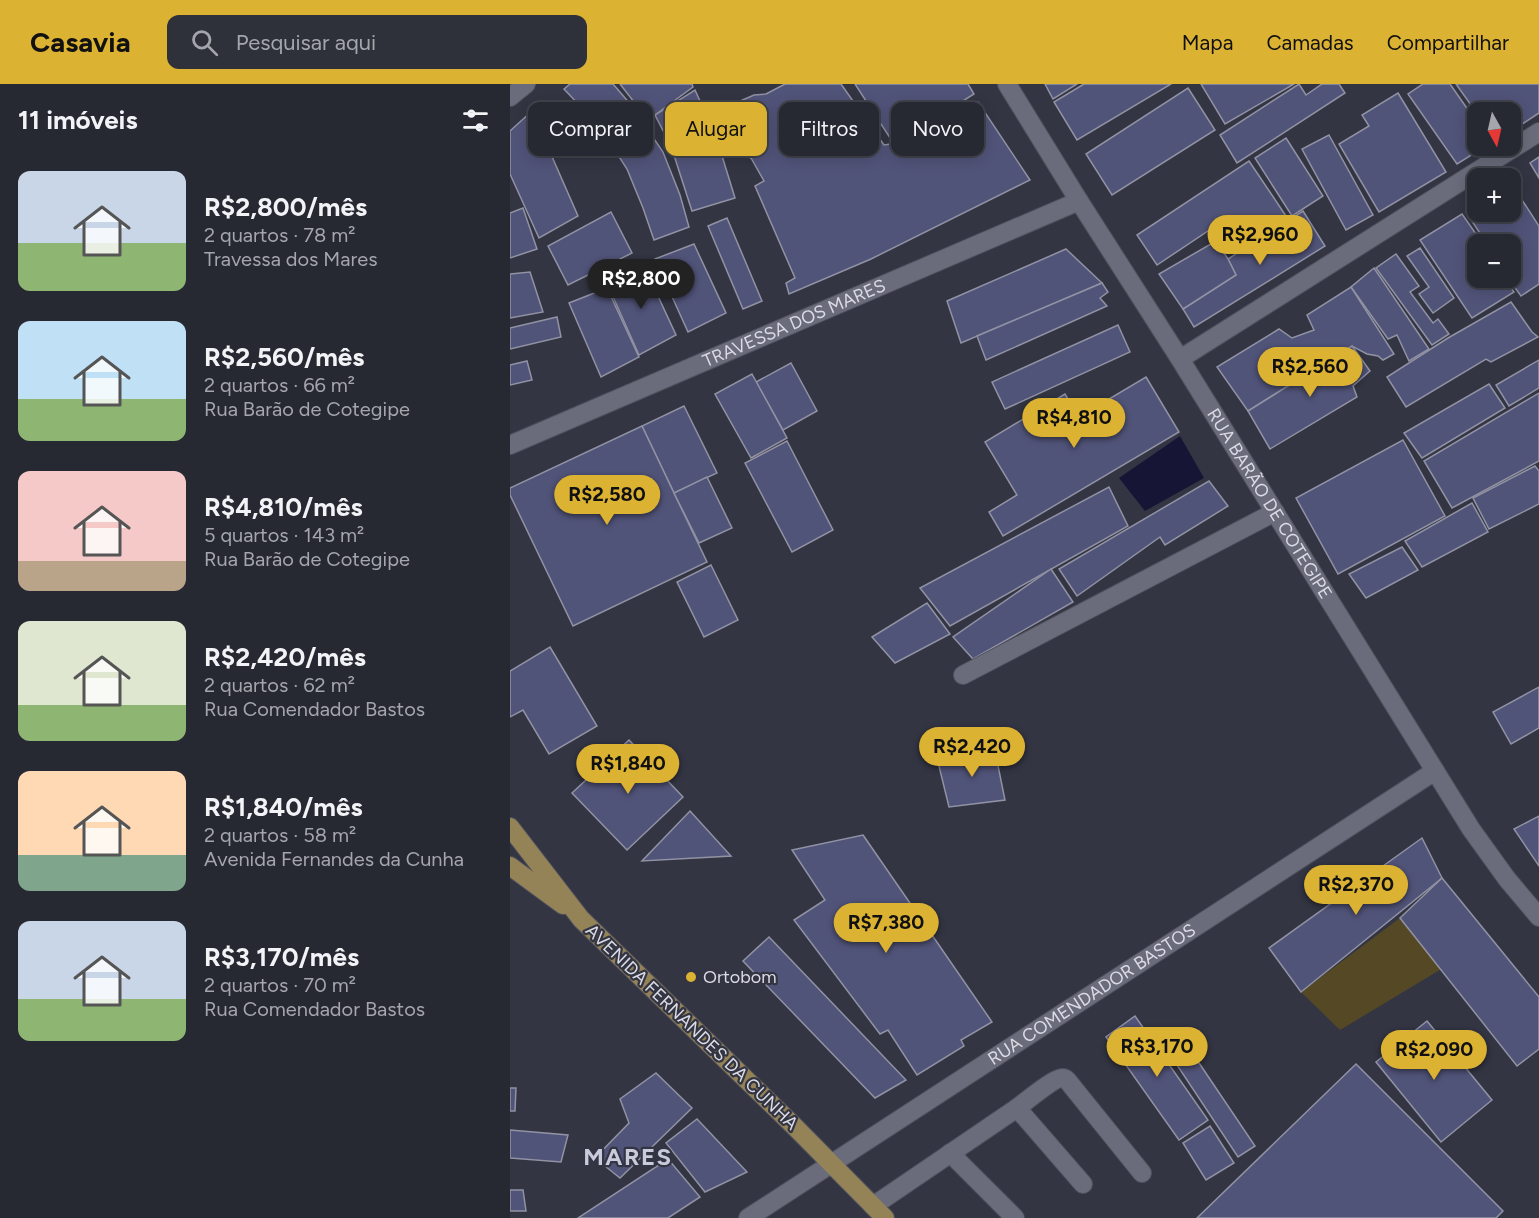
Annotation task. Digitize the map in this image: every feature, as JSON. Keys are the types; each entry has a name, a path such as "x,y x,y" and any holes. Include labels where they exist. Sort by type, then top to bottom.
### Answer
{"main road":[{"name":"AVENIDA FERNANDES DA CUNHA","path":"510,827 581,918 879,1212"},
{"path":"510,866 581,918"}],"street":[{"path":"510,97 526,84"},
{"name":"RUA BARÃO DE COTEGIPE","path":"1007,84 1471,829 1507,879 1539,917"},
{"path":"1180,359 1539,132"},
{"name":"TRAVESSA DOS MARES","path":"510,445 1079,201"},
{"path":"963,675 1275,512"},
{"name":"RUA COMENDADOR BASTOS","path":"748,1218 1435,771"},
{"path":"879,1212 950,1153 1062,1078 1067,1080 1142,1173"},
{"path":"1017,1108 1083,1184"},
{"path":"950,1153 1015,1218"}],"shaded area":[{"path":"1180,436 1204,478 1145,511 1119,478"},
{"path":"1400,918 1443,968 1340,1030 1301,992"}],"building":[{"path":"570,84 613,84 629,102 576,102 564,89"},
{"path":"620,84 692,84 693,87 673,102 665,102 665,108 653,116 653,102 634,102"},
{"path":"785,84 841,84 854,102 779,102 779,156 879,156 879,138 884,145 891,144 891,156 984,156 984,111 1030,180 871,259 789,294 786,283 795,278 755,186 764,181 751,158 746,156 767,156 767,102 738,102 754,95 766,94"},
{"path":"855,84 968,84 974,94 961,102 891,102 891,139 879,121 879,102 867,102"},
{"path":"1045,84 1077,84 1053,99"},
{"path":"1084,84 1171,84 1077,140 1054,102"},
{"path":"1201,84 1294,84 1225,124"},
{"path":"1299,84 1306,95 1322,84 1339,84 1345,93 1237,163 1220,135"},
{"path":"1423,84 1450,84 1467,108 1467,156 1470,156 1457,164 1408,94"},
{"path":"1456,84 1539,84 1539,113 1521,125 1521,102 1469,102"},
{"path":"1188,88 1215,130 1112,195 1086,154"},
{"path":"695,90 700,102 676,102"},
{"path":"1398,93 1446,172 1379,212 1339,144 1369,126 1362,115"},
{"path":"665,109 665,134 655,115"},
{"path":"528,115 528,156 552,156 578,216 539,238 510,174 510,131"},
{"path":"1329,135 1373,215 1346,230 1302,149"},
{"path":"653,137 663,152 680,195 689,227 654,240 627,169 619,156 653,156"},
{"path":"1286,138 1323,196 1292,216 1255,158"},
{"path":"674,156 722,156 735,198 692,211"},
{"path":"1539,157 1539,178 1530,163"},
{"path":"1249,161 1286,216 1231,252 1214,227 1157,265 1137,235"},
{"path":"1521,198 1539,226 1539,284 1521,296 1515,288 1521,288 1521,234 1480,234 1473,222 1521,222"},
{"path":"523,208 537,249 510,258 510,213"},
{"path":"1303,211 1325,246 1194,327 1183,309 1236,275 1228,259"},
{"path":"611,212 632,253 568,285 548,246"},
{"path":"1462,214 1476,234 1467,234 1467,288 1511,288 1514,292 1472,318 1420,240"},
{"path":"727,218 762,301 743,309 708,226"},
{"path":"1216,241 1236,275 1183,309 1159,274"},
{"path":"694,244 726,313 688,332 655,259"},
{"path":"1420,248 1454,298 1433,313 1419,294 1429,287 1407,256"},
{"path":"1066,249 1102,283 961,343 947,301"},
{"path":"1396,254 1419,286 1410,292 1433,323 1438,319 1449,334 1432,345 1376,268"},
{"path":"644,266 676,335 639,355 606,281"},
{"path":"1374,268 1429,349 1409,361 1397,335 1388,339 1351,287"},
{"path":"530,272 543,312 510,318 510,274"},
{"path":"1102,283 1108,292 1100,298 1107,306 986,360 977,336"},
{"path":"1351,287 1394,354 1383,360 1352,346 1248,411 1217,367 1279,329 1292,338 1314,330 1307,315"},
{"path":"607,288 639,357 601,377 569,303"},
{"path":"1511,302 1538,337 1491,362 1486,359 1406,407 1387,377 1448,338"},
{"path":"557,317 561,337 510,349 510,328"},
{"path":"1118,325 1130,352 1005,409 992,382"},
{"path":"1352,346 1370,371 1353,386 1357,397 1270,449 1248,411"},
{"path":"1539,360 1539,388 1509,406 1496,385"},
{"path":"527,361 532,380 510,385 510,365"},
{"path":"791,363 817,411 783,430 756,382"},
{"path":"752,374 787,438 751,458 715,394"},
{"path":"1146,377 1179,432 1003,536 989,512 1017,495 985,442 1065,394 1079,417"},
{"path":"1489,384 1505,408 1422,458 1404,433"},
{"path":"1539,393 1539,461 1452,508 1424,461"},
{"path":"684,406 717,473 674,493 642,426"},
{"path":"642,426 707,562 573,626 510,495 510,488"},
{"path":"1403,440 1445,516 1338,574 1296,498"},
{"path":"787,441 833,530 792,552 745,463"},
{"path":"1535,466 1539,471 1539,504 1489,529 1473,498"},
{"path":"707,477 732,528 699,543 674,493"},
{"path":"1209,481 1228,506 1165,545 1160,537 1077,596 1059,569"},
{"path":"1109,487 1128,526 950,626 920,588"},
{"path":"1472,503 1488,532 1422,567 1405,541"},
{"path":"1402,547 1418,570 1366,598 1349,574"},
{"path":"711,565 738,620 704,637 677,582"},
{"path":"1051,569 1073,602 973,659 953,637"},
{"path":"927,603 950,634 895,663 872,637"},
{"path":"550,647 597,726 549,754 523,710 510,717 510,671"},
{"path":"1539,687 1539,728 1511,744 1493,712"},
{"path":"629,740 683,797 627,850 572,793"},
{"path":"994,746 1005,800 949,807 937,758"},
{"path":"690,811 731,856 642,861"},
{"path":"1539,816 1539,866 1514,829"},
{"path":"863,835 992,1022 961,1040 964,1046 917,1075 888,1030 880,1034 794,920 825,900 792,850"},
{"path":"1422,838 1442,878 1301,992 1269,948"},
{"path":"1442,878 1539,997 1539,1049 1517,1066 1400,918"},
{"path":"769,937 906,1080 875,1098 743,961"},
{"path":"1135,1016 1208,1120 1179,1140 1106,1037"},
{"path":"1427,1021 1492,1100 1441,1142 1376,1062"},
{"path":"1191,1051 1255,1146 1238,1157 1175,1062"},
{"path":"1356,1064 1503,1211 1496,1218 1197,1218"},
{"path":"656,1073 692,1108 620,1178 595,1158 629,1123 620,1099"},
{"path":"510,1088 516,1088 515,1111 510,1111"},
{"path":"697,1119 747,1172 705,1192 666,1143"},
{"path":"1210,1126 1234,1163 1206,1180 1183,1143"},
{"path":"510,1130 568,1135 561,1162 510,1158"},
{"path":"668,1159 700,1197 668,1218 578,1218"},
{"path":"510,1190 523,1190 526,1211 510,1211"}],"place":[{"name":"Ortobom","path":"691,977"}],"district":[{"name":"MARES","path":"628,1156"}]}
